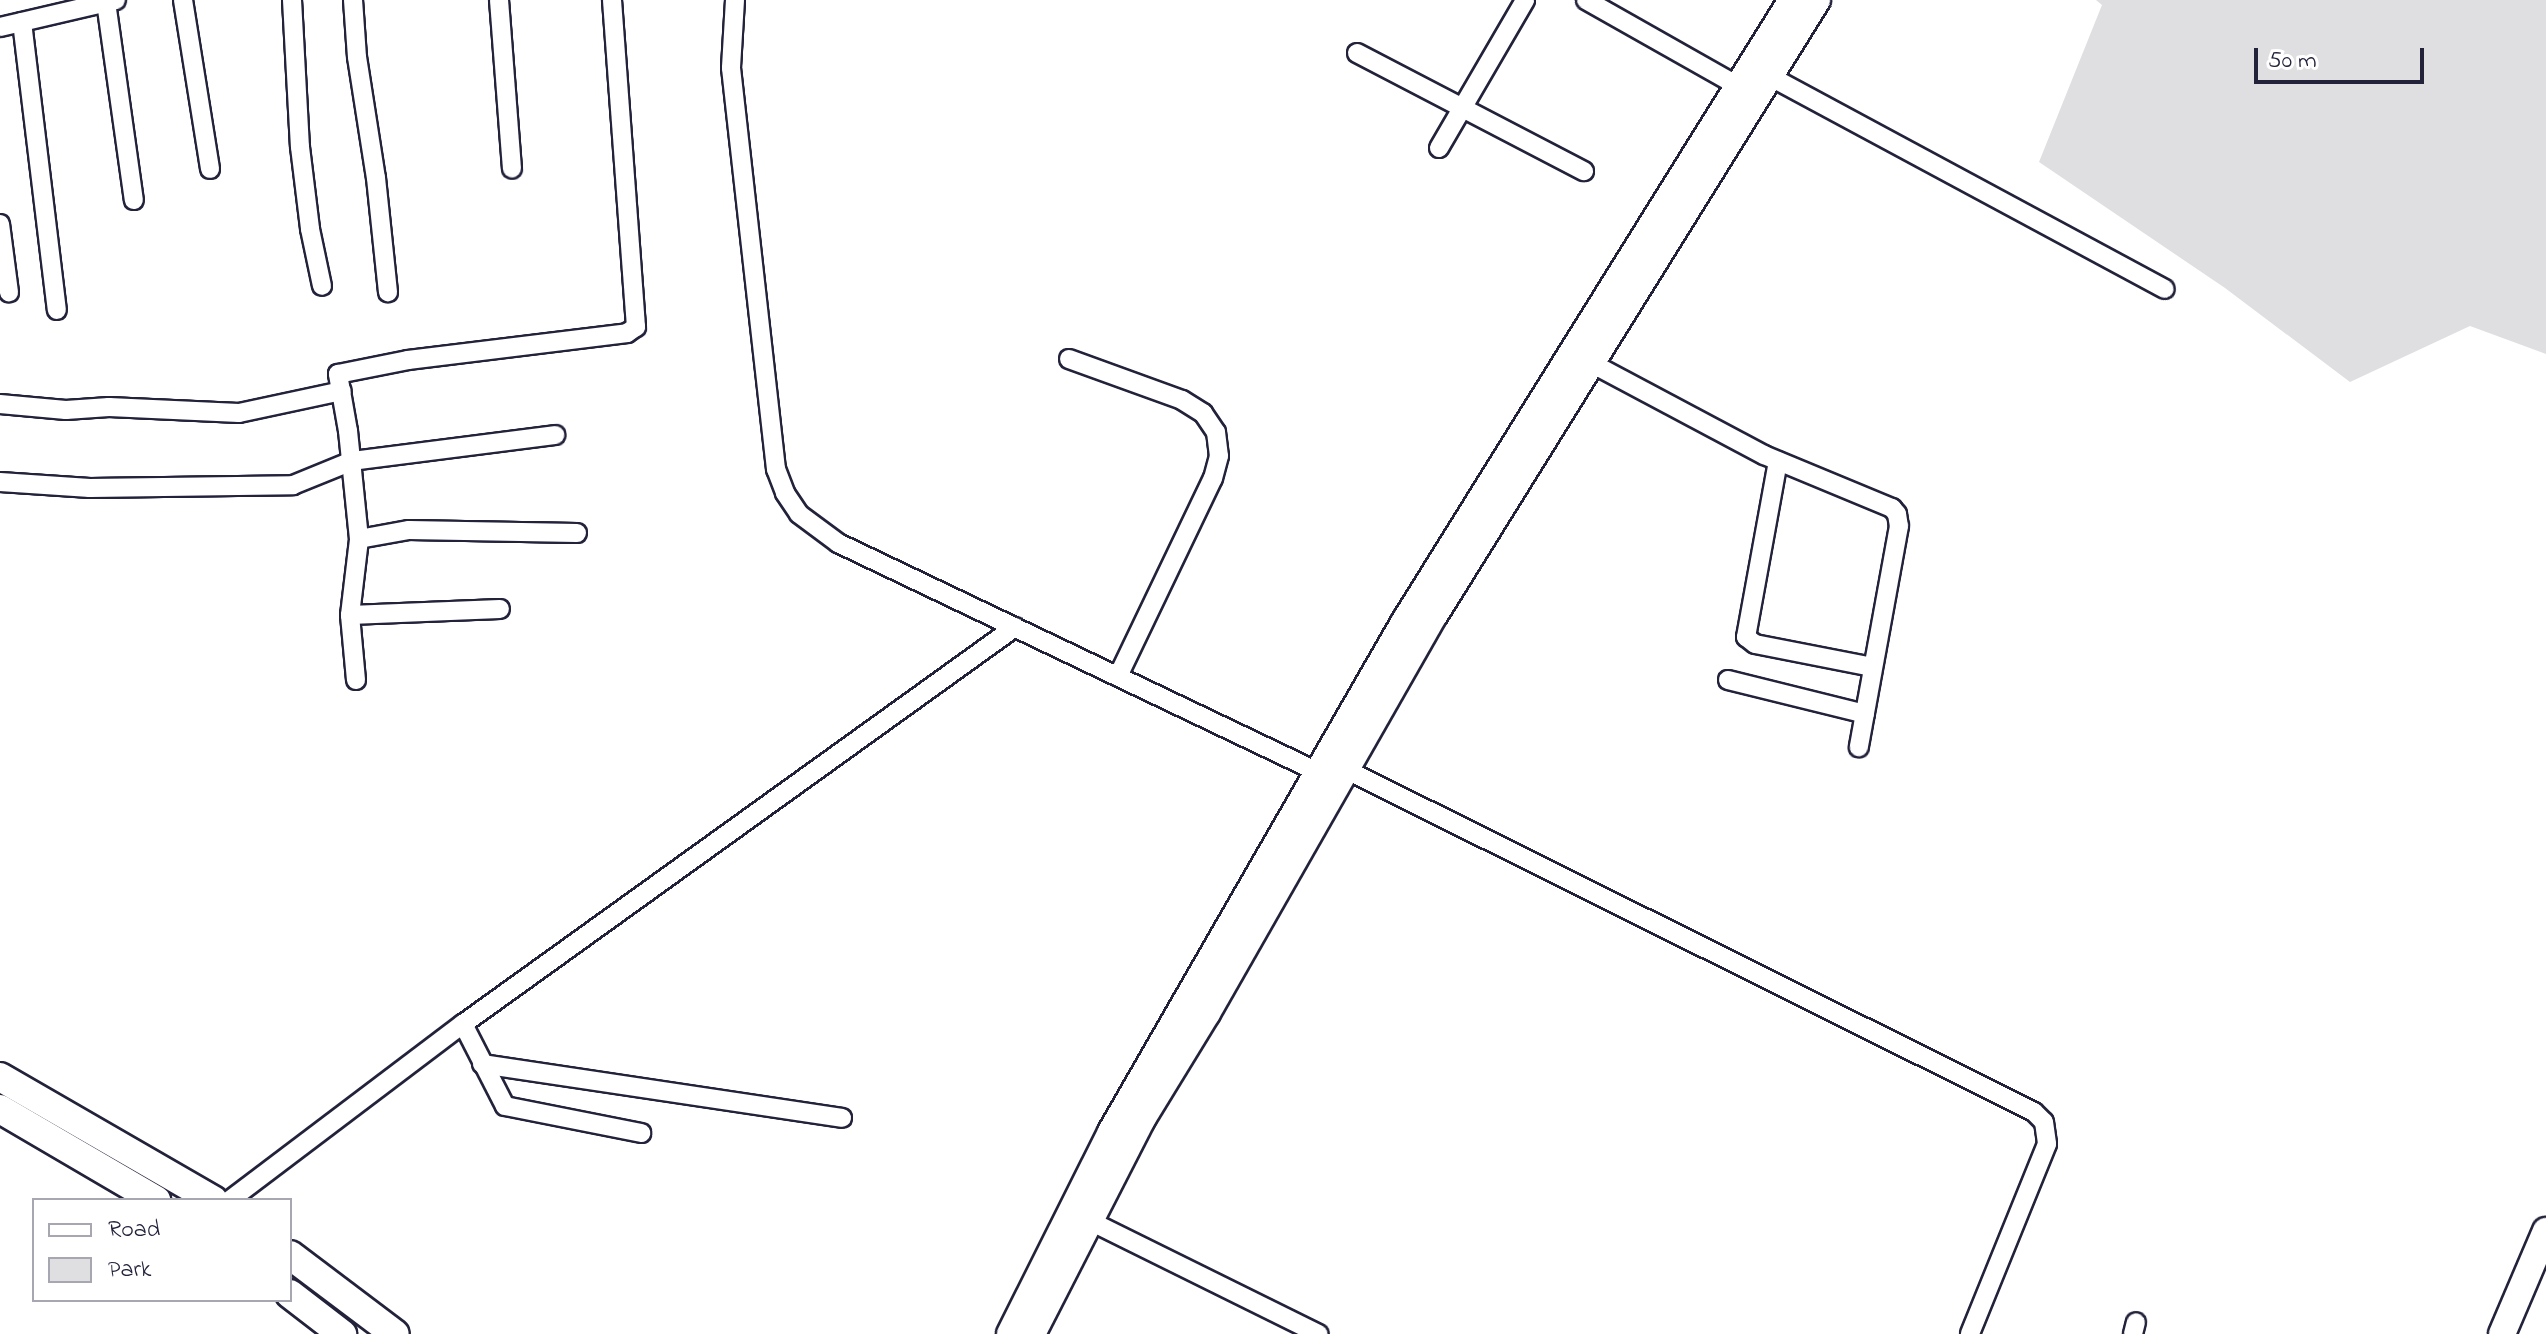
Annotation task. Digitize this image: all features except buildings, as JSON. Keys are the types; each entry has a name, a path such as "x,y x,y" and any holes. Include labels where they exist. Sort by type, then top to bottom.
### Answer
{"main road":[{"path":"0,1077 210,1198"},
{"path":"0,1109 153,1198"},
{"path":"292,1257 395,1334"},
{"path":"292,1296 342,1334"}],"street":[{"path":"183,0 210,169"},
{"path":"292,0 300,147 310,229 322,286"},
{"path":"353,0 357,57 376,178 388,292"},
{"path":"499,0 512,169"},
{"path":"356,680 350,615 359,539 352,461 338,374 408,360 627,333 636,327 612,0"},
{"path":"735,0 731,68 776,469 785,493 799,514 838,543 1318,772"},
{"path":"1439,148 1525,0"},
{"path":"1586,0 2164,289"},
{"path":"1010,1334 1111,1132 1405,621 1591,363 1757,87 1792,0"},
{"path":"1032,1334 1142,1119 1347,770 1489,506 1757,87 1817,0"},
{"path":"0,27 111,1 134,200"},
{"path":"22,22 57,310"},
{"path":"1357,53 1584,171"},
{"path":"0,224 9,292"},
{"path":"1069,359 1182,400 1203,413 1216,432 1219,456 1213,478 1118,676"},
{"path":"1591,363 1778,461 1892,508 1897,514 1899,526 1859,747"},
{"path":"0,404 66,410 109,407 239,413 342,391"},
{"path":"0,482 90,488 293,485 352,461 555,435"},
{"path":"1778,461 1746,637 1755,644 1872,667"},
{"path":"359,539 409,530 577,533"},
{"path":"350,615 500,609"},
{"path":"233,1198 463,1024 1015,627"},
{"path":"1728,680 1865,714"},
{"path":"1347,770 2034,1112 2044,1122 2047,1144 1970,1334"},
{"path":"463,1024 505,1106 641,1133"},
{"path":"482,1064 842,1118"},
{"path":"1090,1221 1319,1334"},
{"path":"2502,1334 2546,1231"}],"green space":[{"path":"2096,0 2546,0 2546,354 2470,326 2350,382 2225,288 2039,162 2102,5"}]}
